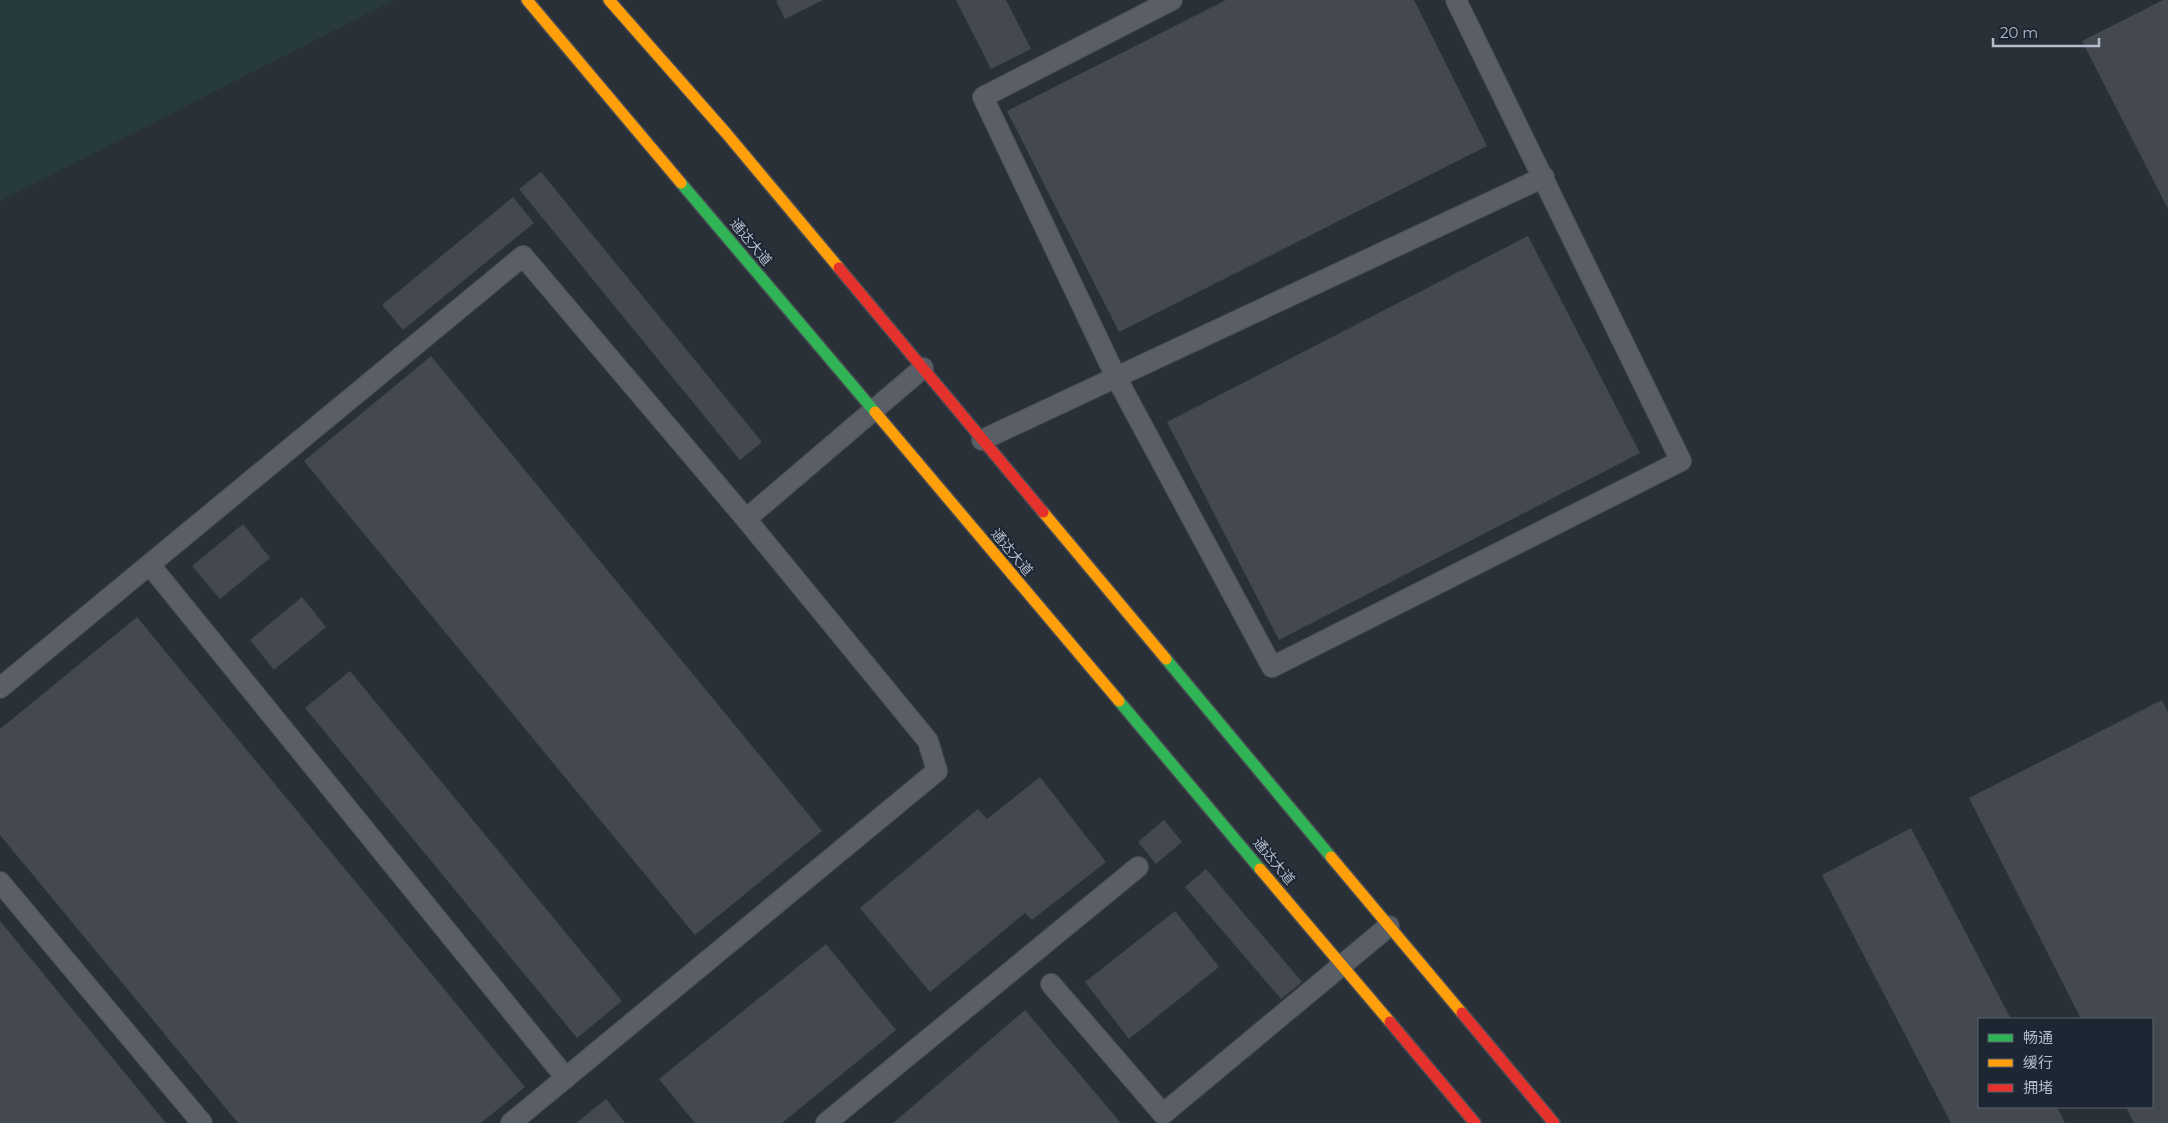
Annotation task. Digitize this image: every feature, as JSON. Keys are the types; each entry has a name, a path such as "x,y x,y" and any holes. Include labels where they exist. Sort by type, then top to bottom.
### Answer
{"main road":[{"name":"通达大道","path":"527,0 1475,1123"},
{"path":"609,0 726,133 1554,1123"}],"lane":[{"path":"1172,0 983,97 1116,377 1272,667 1681,461 1456,0"},
{"path":"982,440 1544,177"},
{"path":"0,688 524,256 746,519 928,741 937,771 511,1123"},
{"path":"746,519 923,368"},
{"path":"150,565 566,1078"},
{"path":"826,1123 1138,867"},
{"path":"0,882 202,1123"},
{"path":"1052,984 1167,1119 1390,926"}],"green space":[{"path":"0,0 394,0 0,201"}],"building":[{"path":"823,0 785,19 776,1"},
{"path":"956,0 1006,0 1031,49 991,69"},
{"path":"1226,0 1414,0 1487,146 1119,332 1007,111"},
{"path":"2163,0 2168,0 2168,209 2082,41"},
{"path":"541,172 762,442 740,460 519,189"},
{"path":"513,197 534,223 403,330 382,305"},
{"path":"1528,236 1640,453 1279,640 1167,422"},
{"path":"431,356 822,831 695,935 304,461"},
{"path":"243,524 270,558 220,599 192,566"},
{"path":"302,597 326,627 274,670 250,640"},
{"path":"137,617 525,1087 481,1123 238,1123 0,835 0,729"},
{"path":"350,671 622,1001 577,1038 305,708"},
{"path":"2162,700 2168,712 2168,1123 2134,1123 2126,1108 2153,1108 2153,1018 2080,1018 1969,798"},
{"path":"1040,777 1106,862 1032,920 1025,913 930,992 860,908 978,809 987,819"},
{"path":"1164,820 1182,842 1156,864 1138,842"},
{"path":"1911,828 2010,1018 1978,1018 1978,1108 2058,1108 2065,1123 1951,1123 1822,875"},
{"path":"1206,869 1302,982 1281,999 1185,887"},
{"path":"1175,911 1219,967 1129,1039 1085,982"},
{"path":"0,921 166,1123 0,1123"},
{"path":"826,944 896,1030 782,1123 695,1123 659,1079"},
{"path":"1025,1010 1121,1123 893,1123"},
{"path":"606,1099 625,1123 576,1123"}],"traffic: fast":[{"path":"681,183 875,412"},
{"path":"1166,659 1331,857"},
{"path":"1119,701 1260,869"}],"traffic: slow":[{"path":"527,0 681,183"},
{"path":"609,0 726,133 839,268"},
{"path":"875,412 1119,701"},
{"path":"1043,512 1166,659"},
{"path":"1331,857 1462,1013"},
{"path":"1260,869 1390,1022"}],"traffic: jam":[{"path":"839,268 1043,512"},
{"path":"1462,1013 1554,1123"},
{"path":"1390,1022 1475,1123"}]}
